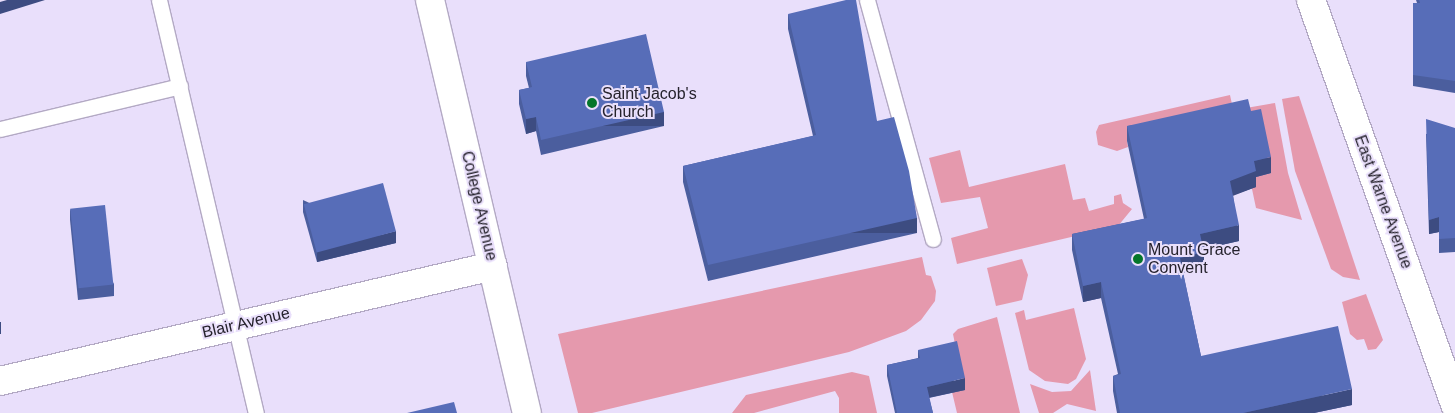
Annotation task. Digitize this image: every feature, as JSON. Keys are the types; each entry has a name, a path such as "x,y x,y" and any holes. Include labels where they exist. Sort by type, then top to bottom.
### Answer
{"street":[{"name":"College Avenue","path":"430,0 527,413"},
{"name":"East Warne Avenue","path":"1311,0 1455,405"},
{"name":"Blair Avenue","path":"0,381 493,266"}],"lane":[{"path":"159,0 237,325 256,413"},
{"path":"867,0 933,239"},
{"path":"0,129 180,86"}],"shaded area":[{"path":"1230,95 1235,118 1127,141 1128,147 1117,151 1098,145 1096,132 1099,125"},
{"path":"1299,96 1360,280 1343,277 1331,269 1295,171 1282,99"},
{"path":"1275,103 1288,173 1302,220 1256,208 1252,189 1254,177 1271,173 1246,108"},
{"path":"960,150 969,187 1065,164 1073,200 1085,198 1089,211 1114,204 1114,196 1121,194 1123,203 1132,209 1118,226 957,264 951,238 988,228 980,197 941,203 929,158"},
{"path":"922,257 926,275 931,276 936,291 935,301 921,320 906,331 849,352 592,413 578,413 558,334"},
{"path":"1022,259 1028,275 1022,300 996,306 987,268"},
{"path":"1366,294 1383,340 1376,349 1368,350 1364,339 1357,340 1350,334 1342,302"},
{"path":"1074,308 1086,359 1076,379 1068,384 1045,381 1029,370 1015,313 1024,310 1026,320"},
{"path":"997,317 1020,413 957,413 952,392 964,389 953,334 958,329"},
{"path":"1090,370 1096,411 1067,404 1053,413 1039,413 1030,384 1052,392 1071,391"},
{"path":"852,372 869,376 877,413 839,413 839,398 835,391 754,413 732,413 746,395"}],"building":[{"path":"846,0 856,0 877,121 894,117 909,171 917,218 708,265 683,166 816,135 788,14"},
{"path":"1419,0 1455,0 1455,81 1413,75 1413,3 1420,3"},
{"name":"Saint Jacob's Church","path":"646,34 664,112 541,140 536,117 526,119 519,90 532,87 526,62"},
{"name":"Mount Grace Convent","path":"1248,99 1251,111 1261,109 1271,157 1254,161 1256,171 1230,181 1239,225 1200,234 1204,252 1180,258 1201,356 1338,326 1352,389 1243,413 1120,413 1113,376 1121,374 1101,282 1083,286 1072,234 1147,218 1127,126"},
{"path":"1426,119 1455,128 1455,238 1439,239 1439,217 1429,220"},
{"path":"383,183 396,231 317,253 304,204"},
{"path":"105,205 113,285 79,288 70,209"},
{"path":"957,341 965,378 927,387 933,413 897,413 887,365 920,358 918,350"},
{"path":"454,402 457,413 407,413"}],"place":[{"name":"Saint Jacob's Church","path":"592,103"},
{"name":"Mount Grace Convent","path":"1138,259"}]}
